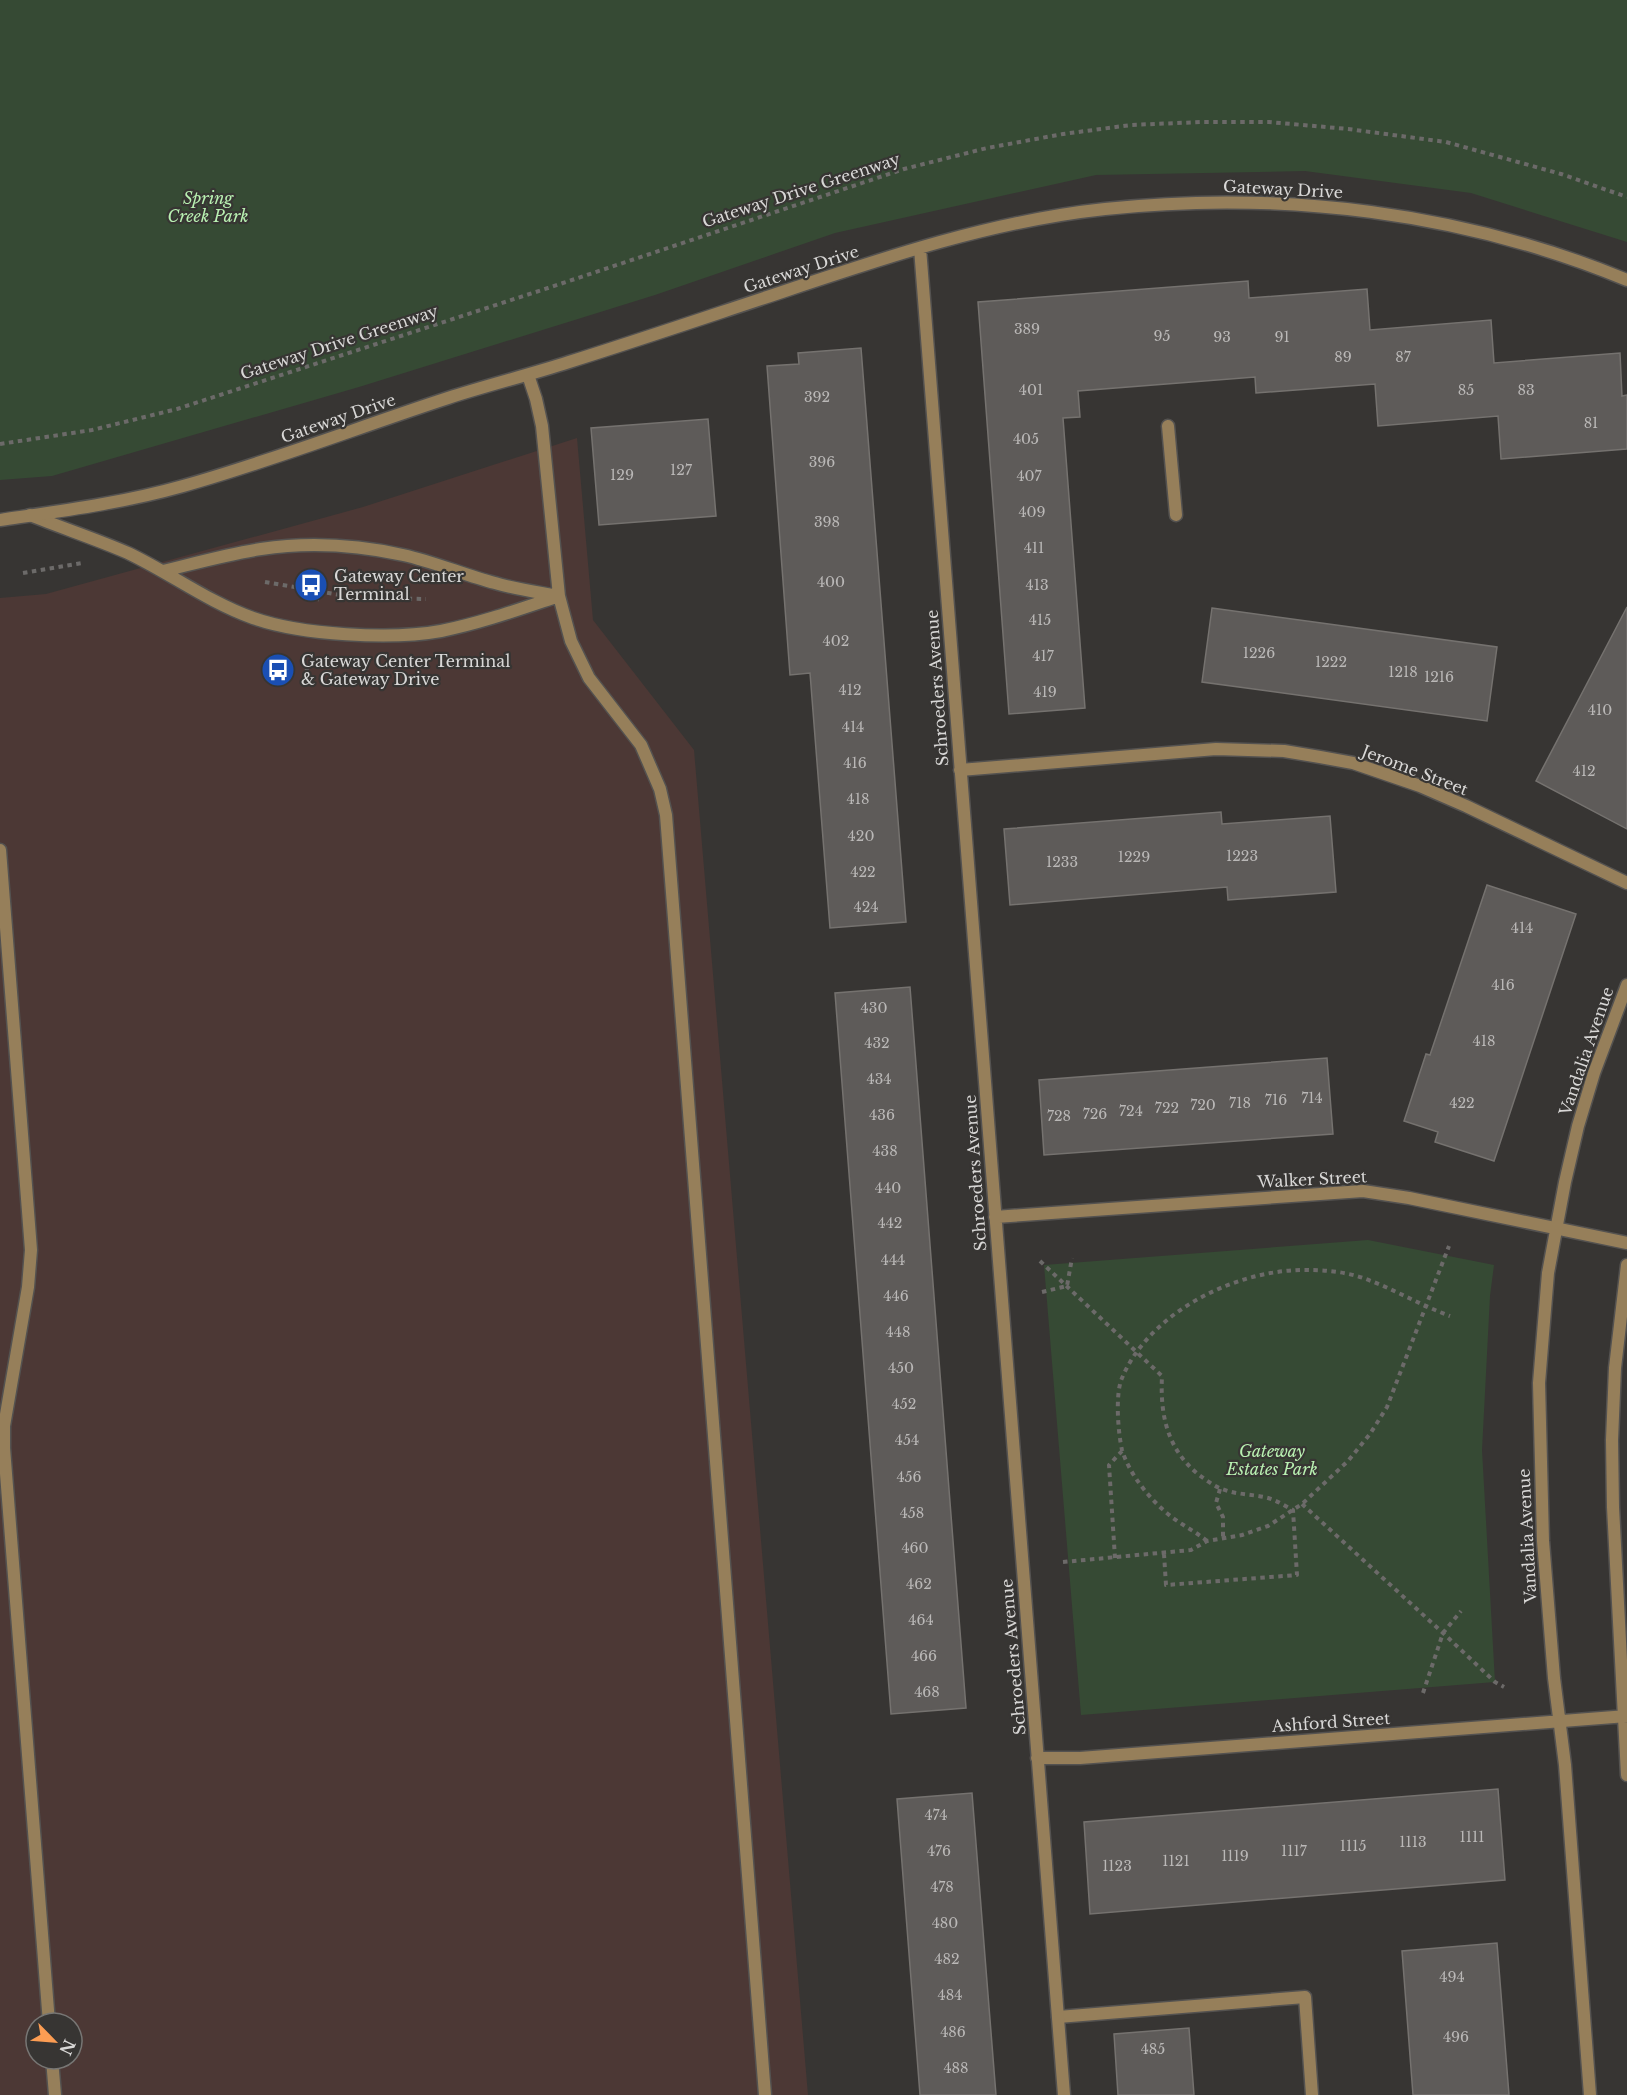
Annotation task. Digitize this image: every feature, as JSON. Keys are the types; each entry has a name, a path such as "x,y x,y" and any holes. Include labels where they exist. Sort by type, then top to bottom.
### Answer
{"street":[{"name":"Gateway Drive","path":"0,520 113,502 182,487 448,398 528,375 920,248 979,231 1100,209 1159,204 1281,203 1387,214 1468,230 1541,249 1627,280"},
{"name":"Schroeders Avenue","path":"920,248 1064,2095"},
{"path":"528,375 536,399 545,449 563,618 579,661 589,678 641,745 660,789 666,815 765,2095"},
{"path":"1168,426 1176,515"},
{"path":"30,516 127,553 253,618 312,631 405,634 440,631 496,617 559,596"},
{"path":"163,572 263,548 344,546 436,563 495,583 559,596"},
{"name":"Jerome Street","path":"960,770 1216,749 1284,751 1320,757 1362,766 1420,786 1627,883"},
{"path":"0,850 31,1250 28,1287 4,1426 4,1448 48,2011"},
{"name":"Vandalia Avenue","path":"1590,2095 1561,1721 1554,1678 1544,1565 1538,1437 1542,1330 1548,1273 1556,1228 1578,1126 1594,1073 1627,985"},
{"name":"Walker Street","path":"995,1217 1363,1191 1409,1198 1627,1243"},
{"path":"1627,1265 1615,1368 1612,1440 1613,1507 1627,1775"},
{"name":"Ashford Street","path":"1037,1758 1080,1758 1625,1716"},
{"path":"1058,2017 1305,1997 1312,2095"},
{"path":"53,2071 55,2095"}],"path":[{"name":"Gateway Drive Greenway","path":"0,444 92,430 177,409 904,169 987,148 1063,134 1131,125 1201,122 1269,122 1348,129 1446,142 1562,174 1627,197"},
{"path":"24,573 88,562"},
{"path":"265,582 358,598 426,599"},
{"path":"317,600 318,590"},
{"path":"305,679 308,663"},
{"path":"1064,1562 1191,1550 1207,1541 1242,1535 1268,1526 1302,1504 1348,1461 1381,1416 1398,1383 1449,1246"},
{"path":"1067,1286 1072,1258"},
{"path":"1040,1261 1162,1376 1161,1398 1165,1424 1173,1446 1189,1467 1220,1489 1268,1498 1293,1510"},
{"path":"1207,1541 1159,1507 1139,1484 1122,1451 1119,1429 1121,1380 1136,1351 1147,1339 1188,1305 1213,1291 1244,1278 1274,1271 1338,1272 1362,1277 1450,1316"},
{"path":"1042,1292 1067,1286"},
{"path":"1115,1558 1109,1465 1122,1451"},
{"path":"1220,1489 1216,1503 1222,1517 1223,1539"},
{"path":"1302,1504 1495,1682 1504,1687"},
{"path":"1164,1554 1166,1585 1297,1575 1293,1510"},
{"path":"1423,1693 1443,1632 1461,1611"}],"shaded area":[{"path":"577,438 593,620 694,750 808,2095 0,2095 0,598 46,594 363,507"}],"green space":[{"name":"Spring Creek Park","path":"0,0 1627,0 1627,242 1471,193 1305,171 1096,175 835,233 655,295 359,387 52,476 0,480"},
{"name":"Gateway Estates Park","path":"1368,1240 1494,1265 1490,1296 1482,1450 1495,1682 1081,1715 1044,1265"}],"building":[{"path":"1248,281 1249,298 1367,289 1370,330 1491,320 1494,363 1620,353 1622,396 1627,395 1627,449 1501,459 1498,416 1378,426 1375,384 1256,393 1255,377 1078,391 1080,417 1063,418 1085,708 1009,714 978,302"},
{"path":"861,348 906,922 830,928 810,673 790,675 767,366 799,364 798,353"},
{"path":"708,419 716,516 599,525 591,428"},
{"path":"1627,607 1627,829 1536,781"},
{"path":"1212,608 1497,647 1487,721 1202,682"},
{"path":"1221,812 1222,824 1330,816 1336,892 1228,900 1227,887 1010,905 1004,829"},
{"path":"1487,885 1576,914 1494,1161 1435,1142 1438,1132 1404,1121 1426,1054 1430,1055"},
{"path":"910,987 966,1708 891,1714 835,993"},
{"path":"1327,1058 1333,1134 1044,1155 1039,1080"},
{"path":"1498,1789 1505,1880 1090,1914 1084,1822"},
{"path":"972,1793 996,2095 920,2095 897,1799"},
{"path":"1497,1943 1509,2095 1413,2095 1402,1951"},
{"path":"1189,2028 1194,2095 1118,2095 1114,2034"}],"place":[{"name":"Gateway Center Terminal","path":"311,585"},
{"name":"Gateway Center Terminal & Gateway Drive","path":"278,670"}]}
